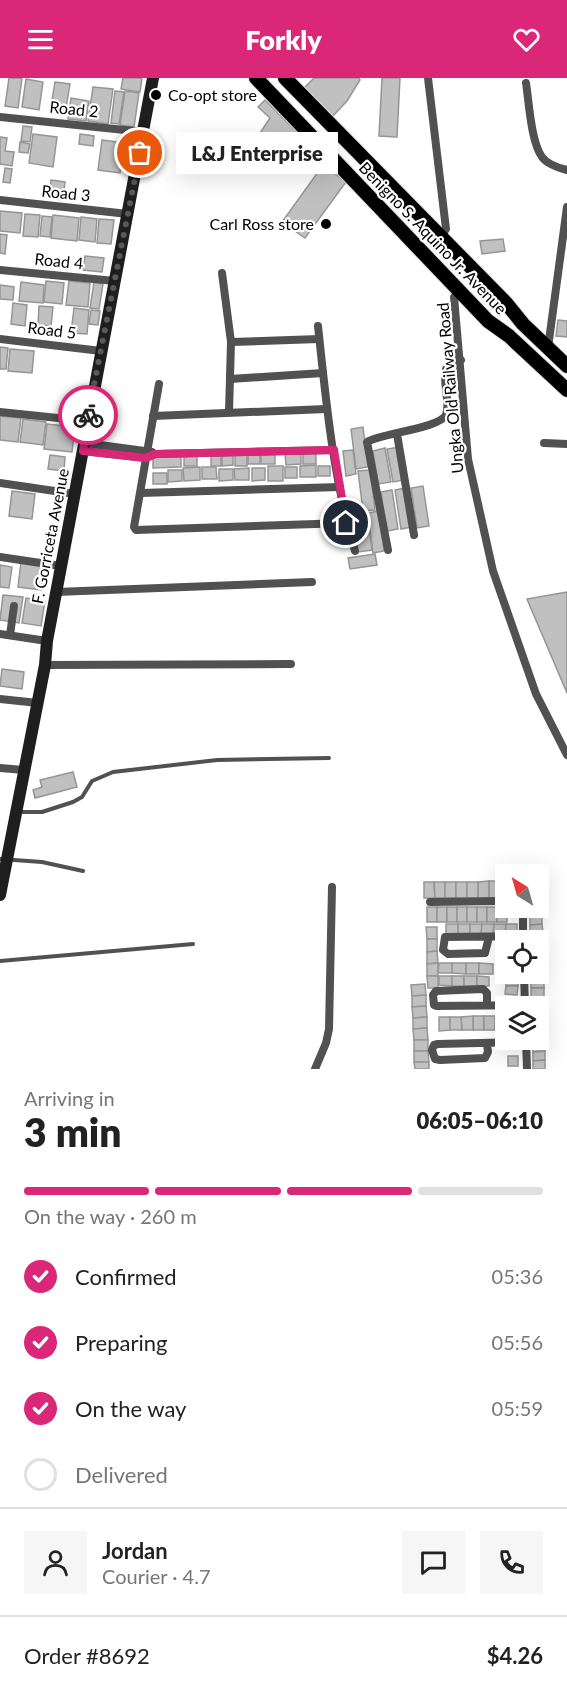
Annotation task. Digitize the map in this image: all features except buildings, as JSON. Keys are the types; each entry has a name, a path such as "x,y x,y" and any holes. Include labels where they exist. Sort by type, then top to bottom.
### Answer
{"main road":[{"name":"F. Gorriceta Avenue","path":"0,895 4,860 38,703 87,421 153,78"},
{"name":"Benigno S. Aquino Jr. Avenue","path":"256,78 488,321 509,336 567,390"},
{"name":"Benigno S. Aquino Jr. Avenue","path":"285,78 506,303 523,324 567,366"},
{"path":"298,122 305,125 314,122 317,114 315,108"},
{"path":"536,362 548,348"}],"street":[{"path":"428,78 446,229 441,237"},
{"path":"526,83 537,145 542,158 548,163 567,170"},
{"name":"Road 2","path":"0,117 144,132"},
{"name":"Road 3","path":"0,200 128,214"},
{"path":"548,348 567,207"},
{"name":"Road 4","path":"0,270 115,281"},
{"path":"222,273 231,342 229,412"},
{"name":"Ungka Old Railway Road","path":"459,291 454,297 468,459 493,571 536,694 567,754"},
{"path":"318,326 326,409 346,523 355,551"},
{"name":"Road 5","path":"0,339 101,351"},
{"path":"231,342 319,339"},
{"path":"388,550 367,442 440,420 445,416 447,408 444,376 446,369 461,360"},
{"path":"230,379 322,373"},
{"path":"159,384 149,454 134,527 136,530 346,523"},
{"path":"153,416 326,409"},
{"path":"0,412 87,421"},
{"path":"397,434 414,536"},
{"path":"544,442 567,444"},
{"path":"84,447 149,454 334,450"},
{"path":"0,483 75,494"},
{"path":"141,493 340,487"},
{"path":"0,557 62,566"},
{"path":"56,592 312,582"},
{"path":"10,635 14,606"},
{"path":"0,634 47,641"},
{"path":"45,665 291,664"},
{"path":"0,699 38,703"},
{"path":"0,768 24,770"},
{"path":"315,1069 329,1029 332,887"},
{"path":"430,902 495,900"},
{"path":"489,937 485,952 448,954 443,950 445,937 489,937 495,937"},
{"path":"487,1004 487,993 483,989 436,991 433,995 436,1006 495,1004"},
{"path":"488,1044 485,1058 440,1060 435,1059 432,1050 434,1045 438,1044 495,1043"},
{"path":"526,1050 526,1069"}],"lane":[{"path":"15,812 42,812 73,802 82,797 92,782 113,772 217,760 329,758"},
{"path":"4,860 42,862 83,871"},
{"path":"0,961 193,944"}],"way so far":[{"path":"88,415 140,153"}],"place":[{"name":"Co-opt store","path":"156,95"},
{"name":"L&J Enterprise","path":"140,153"},
{"name":"Carl Ross store","path":"326,224"}],"route":[{"path":"88,415 83,451 146,458 155,454 334,450 346,523"}]}
